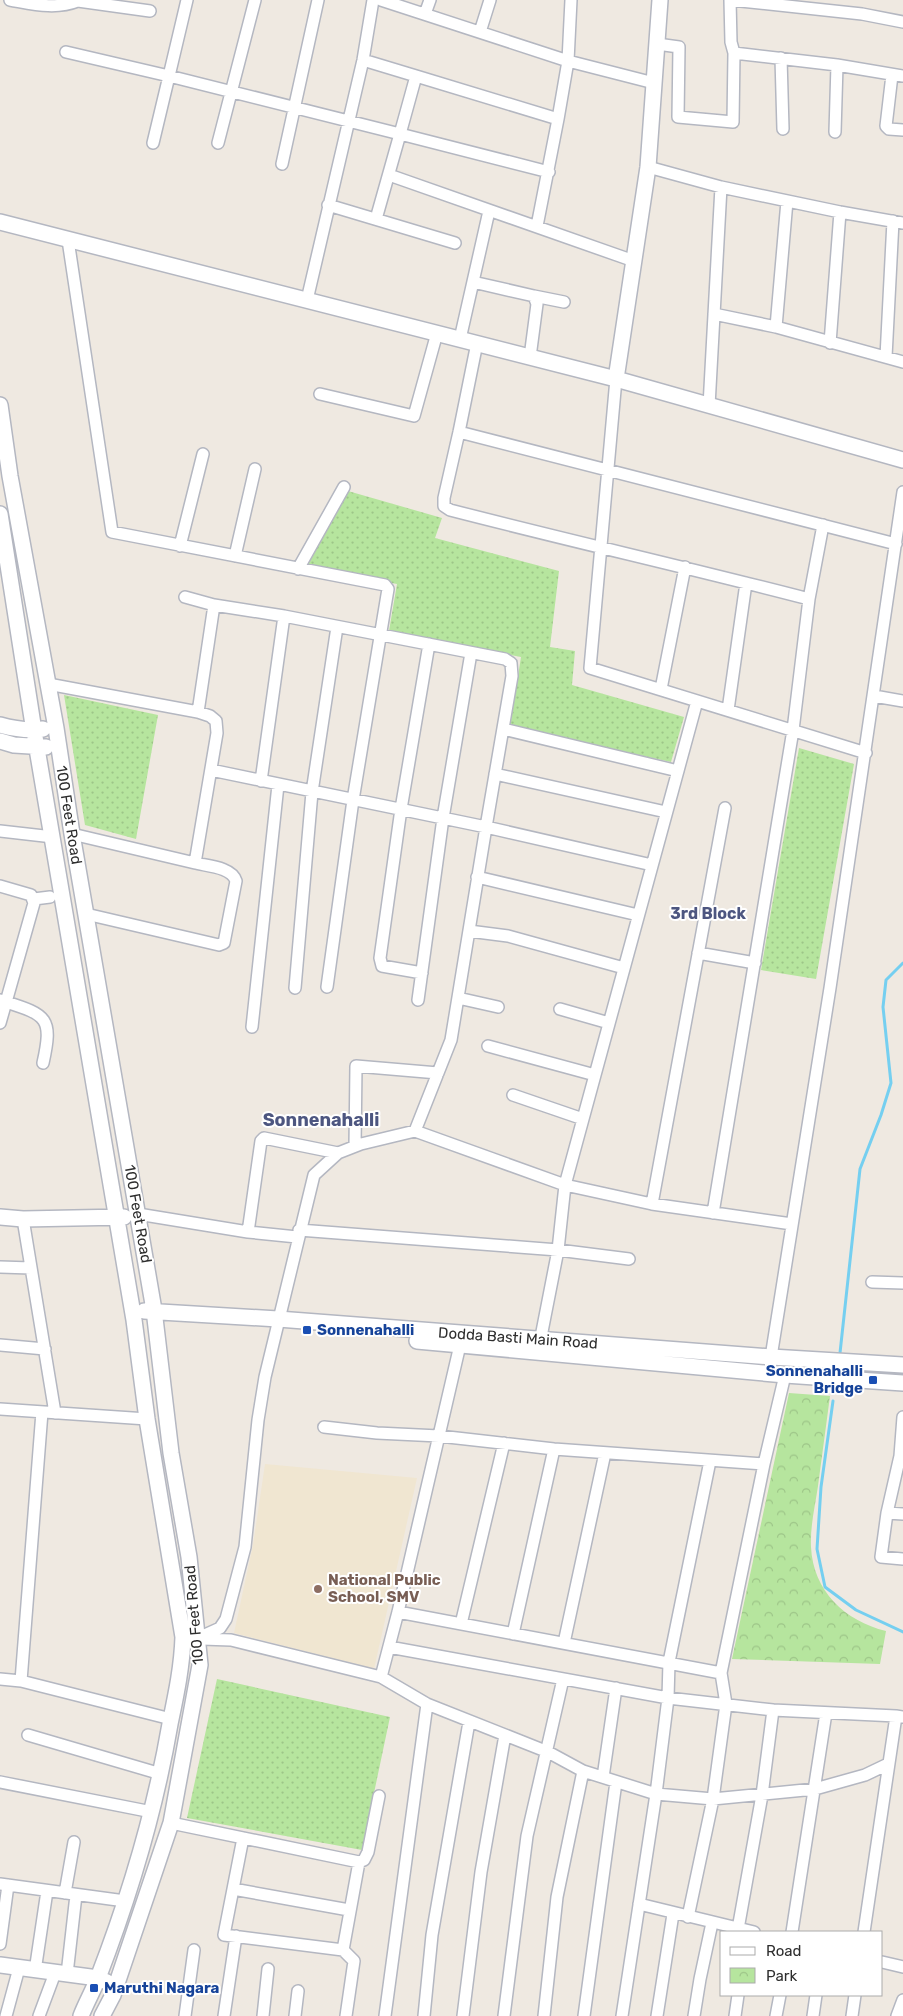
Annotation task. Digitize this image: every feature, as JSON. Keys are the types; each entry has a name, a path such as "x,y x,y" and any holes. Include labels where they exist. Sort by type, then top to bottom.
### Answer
{"main road":[{"path":"616,379 648,167 660,0"},
{"path":"0,222 530,356 903,460"},
{"name":"100 Feet Road","path":"0,404 10,476 56,728 72,834 155,1315 171,1453 189,1557 200,1665 171,1823 116,1985 102,2016"},
{"name":"100 Feet Road","path":"0,514 34,731 134,1316 147,1419 183,1638 182,1662 152,1812 125,1901 87,2014"},
{"path":"0,725 34,731 56,728"},
{"path":"0,741 38,748 58,747"},
{"path":"0,1217 23,1219 116,1218 138,1214"},
{"name":"Dodda Basti Main Road","path":"134,1316 155,1315 277,1324 539,1346 786,1375 903,1383"},
{"name":"Dodda Basti Main Road","path":"277,1324 460,1345 539,1346 903,1365"},
{"path":"0,1965 98,1978 116,1985"}],"street":[{"path":"10,0 47,7 67,5 78,1 150,11"},
{"path":"152,143 187,0"},
{"path":"218,143 254,0"},
{"path":"282,164 318,0"},
{"path":"307,300 363,60 374,0"},
{"path":"381,0 568,61 654,83"},
{"path":"425,14 430,0"},
{"path":"480,32 490,0"},
{"path":"537,226 549,172 568,61 571,0"},
{"path":"657,44 680,47 678,117 733,122 734,53 731,42 730,0 862,14 903,22"},
{"path":"66,52 169,76 549,172"},
{"path":"734,53 837,65 898,76 886,126 889,129 903,130"},
{"path":"781,58 783,129"},
{"path":"363,60 558,119"},
{"path":"836,132 837,65"},
{"path":"376,219 416,76"},
{"path":"648,167 721,187 898,222 886,357"},
{"path":"389,176 634,261"},
{"path":"709,406 721,187"},
{"path":"776,327 787,201"},
{"path":"328,205 455,243"},
{"path":"460,339 489,210"},
{"path":"830,343 840,212"},
{"path":"68,240 112,532 386,586 388,591 353,800 327,988"},
{"path":"473,282 564,302"},
{"path":"530,356 537,304 534,296"},
{"path":"714,314 776,327 903,362"},
{"path":"320,394 414,416 437,333"},
{"path":"477,343 444,498 444,506 450,510 600,548 685,567 809,600"},
{"path":"616,379 590,668 866,753"},
{"path":"459,432 896,544"},
{"path":"180,546 203,454"},
{"path":"235,556 254,469"},
{"path":"298,569 344,487"},
{"path":"770,1373 866,753 903,492"},
{"path":"713,1213 794,730 809,600 822,525"},
{"path":"660,689 685,567"},
{"path":"728,710 746,583"},
{"path":"185,597 214,605 284,616 505,660 509,661 513,667 451,1040 415,1131"},
{"path":"198,712 214,605"},
{"path":"261,781 284,616"},
{"path":"295,988 312,792 337,627"},
{"path":"422,973 382,966 380,961 401,809 429,644"},
{"path":"418,1000 443,818 471,653"},
{"path":"48,684 198,712 210,716 216,721 217,733 194,862"},
{"path":"874,696 903,701"},
{"path":"539,1346 558,1250 565,1185 697,701"},
{"path":"503,729 678,771"},
{"path":"210,770 486,827 652,865"},
{"path":"495,774 666,812"},
{"path":"252,1027 278,784"},
{"path":"652,1204 725,808"},
{"path":"0,831 53,837"},
{"path":"72,834 228,871 234,876 236,881 224,942 219,946 86,914"},
{"path":"477,877 638,915"},
{"path":"0,886 31,895 34,899 3,1001 0,1023"},
{"path":"34,899 50,897"},
{"path":"469,931 508,936 624,968"},
{"path":"698,953 755,962"},
{"path":"458,998 498,1007"},
{"path":"3,1001 35,1011 44,1021 48,1032 43,1063"},
{"path":"560,1009 609,1023"},
{"path":"488,1046 595,1075"},
{"path":"355,1146 356,1066 438,1073"},
{"path":"513,1095 583,1119"},
{"path":"198,1638 220,1628 226,1619 245,1547 258,1420 265,1377 298,1234 314,1175 338,1153 355,1146 415,1131 565,1185 652,1204 792,1224"},
{"path":"248,1232 261,1141 264,1138 338,1153"},
{"path":"138,1214 248,1232 558,1250 630,1259"},
{"path":"23,1219 55,1413"},
{"path":"0,1267 30,1268"},
{"path":"872,1282 903,1284"},
{"path":"0,1345 45,1349"},
{"path":"381,1677 460,1345"},
{"path":"688,1917 714,1800 726,1704 721,1673 764,1464 786,1375"},
{"path":"0,1410 147,1419"},
{"path":"21,1681 42,1412"},
{"path":"903,1416 901,1456 887,1513 880,1557 903,1559"},
{"path":"324,1427 377,1433 439,1436 554,1449 764,1464"},
{"path":"461,1624 504,1443"},
{"path":"513,1634 554,1449"},
{"path":"564,1643 604,1453"},
{"path":"622,2016 656,1794 668,1698 669,1662 710,1460"},
{"path":"887,1513 903,1514"},
{"path":"398,1612 721,1673"},
{"path":"183,1638 231,1640 381,1677 427,1704 548,1752 583,1771 656,1794 714,1800 815,1789 866,1775 888,1764"},
{"path":"389,1646 668,1698 773,1710 900,1716 888,1764 864,1931"},
{"path":"0,1679 21,1681 171,1719"},
{"path":"504,2016 527,1836 548,1752 563,1679"},
{"path":"603,1777 616,1688"},
{"path":"385,2016 427,1704"},
{"path":"639,1904 747,1931 773,1710"},
{"path":"792,1931 826,1713"},
{"path":"424,2016 432,1935 470,1722"},
{"path":"28,1735 161,1774"},
{"path":"464,2016 481,1872 505,1735"},
{"path":"544,2016 556,1897 583,1771"},
{"path":"0,1782 152,1812"},
{"path":"584,2016 616,1782"},
{"path":"171,1823 359,1862 367,1856 379,1796"},
{"path":"243,1838 224,1935 343,1950 354,1961 346,2016"},
{"path":"40,2016 61,1974 71,1894 74,1842"},
{"path":"343,1950 359,1862"},
{"path":"0,1944 4,1885 125,1901"},
{"path":"233,1889 349,1910"},
{"path":"35,1971 46,1890"},
{"path":"657,2016 673,1914"},
{"path":"694,2016 712,1922"},
{"path":"224,2016 236,1936"},
{"path":"185,2016 194,1950"},
{"path":"883,1962 903,1967"},
{"path":"6,2016 19,1968"},
{"path":"263,2016 268,1969"},
{"path":"296,2016 298,1991"},
{"path":"735,2016 738,1996"},
{"path":"776,2016 780,1996"},
{"path":"813,2016 816,1996"},
{"path":"852,2016 855,1996"},
{"path":"897,2016 903,2000"}],"shaded area":[{"name":"National Public School, SMV","path":"265,1464 417,1478 374,1669 234,1633 253,1545"}],"green space":[{"path":"348,491 442,518 435,538 559,571 550,647 575,651 572,685 684,717 671,762 510,727 521,657 389,631 397,584 305,567"},
{"path":"64,695 158,715 136,839 85,825"},
{"path":"799,748 854,764 816,979 761,970"},
{"path":"789,1393 830,1396 812,1524 811,1547 813,1563 825,1590 834,1602 857,1620 886,1631 880,1664 732,1659"},
{"path":"217,1679 390,1717 362,1850 187,1818"}],"waterway":[{"path":"840,1353 860,1169 891,1083 883,1007 886,980 903,963"},
{"path":"833,1401 821,1487 817,1549 825,1587 856,1610 903,1632"}],"place":[{"name":"Sonnenahalli","path":"307,1330"},
{"name":"Sonnenahalli Bridge","path":"873,1380"},
{"name":"National Public School, SMV","path":"318,1589"},
{"name":"Maruthi Nagara","path":"94,1988"}],"district":[{"name":"3rd Block","path":"708,913"},
{"name":"Sonnenahalli","path":"321,1120"}]}
